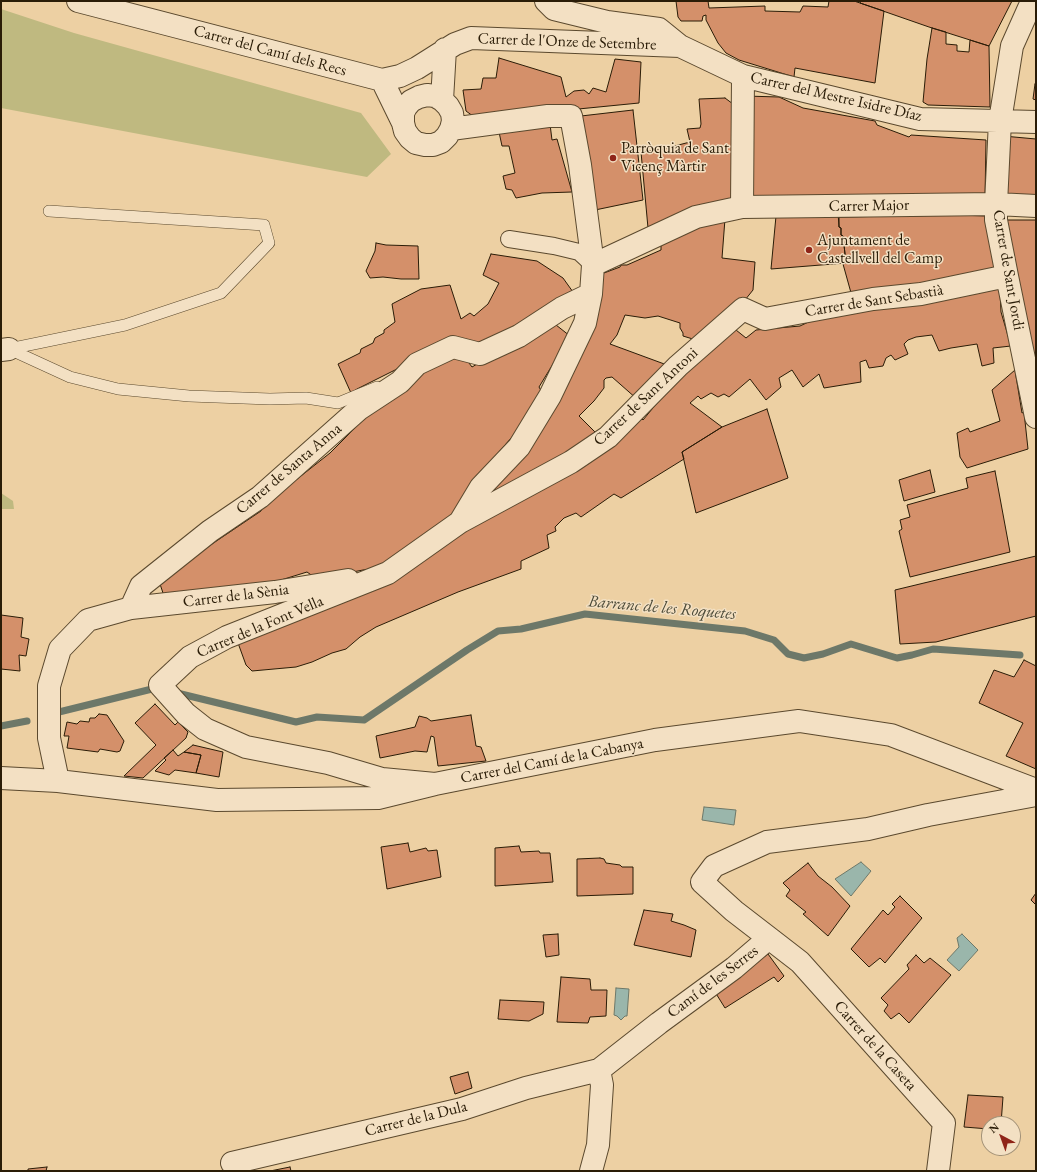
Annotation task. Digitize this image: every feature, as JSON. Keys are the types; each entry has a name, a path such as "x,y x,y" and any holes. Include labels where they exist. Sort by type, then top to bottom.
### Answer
{"street":[{"name":"Carrer del Camí dels Recs","path":"78,1 382,80 400,76 417,68 450,46"},
{"path":"546,1 554,9 607,22 659,29 680,46"},
{"name":"Carrer de Sant Jordi","path":"1035,1 1029,8 1012,46 1000,121 996,220 1036,417"},
{"name":"Carrer de l'Onze de Setembre","path":"450,46 471,38 680,46"},
{"path":"442,100 450,46"},
{"name":"Carrer del Mestre Isidre Díaz","path":"680,46 743,76 920,119 1036,122"},
{"path":"742,207 743,76"},
{"path":"382,80 403,123 405,131 416,143 433,145 441,142 447,136 453,121 452,113 448,106 435,96 427,95 411,101 403,113 403,123"},
{"path":"451,129 548,116 571,116 580,164 593,265 591,294 585,323 550,396 519,447 481,487 460,522"},
{"name":"Carrer Major","path":"593,265 696,217 742,207 996,204 1036,206"},
{"path":"510,239 554,246 579,252 593,265"},
{"name":"Carrer de Sant Sebastià","path":"742,309 765,319 873,299 921,294 1007,276"},
{"name":"Carrer de Santa Anna","path":"131,608 141,586 210,531 260,497 359,409 400,382 418,364 453,347 480,354 519,336 562,308 591,294"},
{"name":"Carrer de Sant Antoni","path":"460,522 571,462 608,437 678,366 742,309"},
{"name":"Carrer de la Font Vella","path":"435,784 382,779 328,763 246,747 205,729 186,714 160,685 190,657 227,637 388,573 460,522"},
{"name":"Carrer de la Sènia","path":"131,608 276,592 388,573"},
{"path":"58,781 49,738 49,686 60,649 88,620 131,608"},
{"name":"Carrer del Camí de la Cabanya","path":"1,778 58,781 217,800 378,798 435,784 655,740 799,721 891,735 1036,790"},
{"name":"Camí de les Serres","path":"599,1070 659,1023 734,968 769,938 734,912 702,882 714,866 767,842 868,829 928,815 1036,795"},
{"name":"Carrer de la Caseta","path":"769,938 800,962 944,1123 938,1171"},
{"path":"591,1171 598,1145 602,1085 599,1070"},
{"name":"Carrer de la Dula","path":"232,1163 462,1109 526,1088 599,1070"}],"lane":[{"path":"5,349 125,325 221,293 270,243 264,225 49,211"},
{"path":"5,349 70,377 118,389 189,396 306,398 338,403 374,389 411,371"}],"shaded area":[{"path":"1,9 74,33 361,113 391,154 367,177 1,108"},
{"path":"1,493 13,501 14,509 1,509"},
{"path":"704,807 736,810 734,825 702,820"},
{"path":"861,862 871,871 851,896 835,879"},
{"path":"962,934 978,950 959,971 947,960 959,947 957,938"},
{"path":"616,988 629,989 627,1016 621,1020 614,1015"}],"building":[{"path":"676,1 708,1 709,8 765,6 765,11 800,12 803,6 828,7 829,1 854,1 884,11 875,83 795,68 794,77 739,60 726,53 718,43 706,20 706,15 703,16 702,21 681,21 678,17"},
{"path":"861,1 1012,1 989,46 860,3"},
{"path":"932,28 946,32 946,44 957,45 957,51 969,52 970,40 989,46 990,107 928,105 923,102 927,59"},
{"path":"499,58 561,77 566,97 574,91 584,90 589,94 593,88 606,92 615,59 641,62 639,103 477,119 466,111 463,90 481,89 483,78 496,78"},
{"path":"1036,84 1036,100 1033,99"},
{"path":"745,96 779,97 803,108 875,121 877,125 909,137 911,135 986,140 985,199 744,204"},
{"path":"725,98 733,104 734,204 648,228 641,152 663,149 690,142 687,129 700,128 701,124 699,99"},
{"name":"Parròquia de Sant Vicenç Màrtir","path":"633,110 643,200 595,210 581,116"},
{"path":"550,124 552,140 557,139 572,192 542,193 516,198 512,190 506,189 503,176 515,173 509,146 502,146 499,132"},
{"path":"1003,136 1036,139 1036,199 1004,197"},
{"name":"Ajuntament de Castellvell del Camp","path":"838,212 839,227 841,228 841,235 843,236 846,263 771,269 776,216"},
{"path":"957,215 987,216 997,269 853,300 843,264 846,263 843,236 841,235 841,228 839,227 839,217"},
{"path":"725,219 722,258 755,262 753,290 741,305 696,340 683,336 680,323 658,316 645,318 625,315 617,335 610,344 667,365 637,399 612,377 606,378 604,380 604,388 579,416 597,434 477,507 598,285 596,276 620,267 621,265 627,265 661,250 661,243 691,230"},
{"path":"1002,220 1036,220 1036,376"},
{"path":"376,243 386,245 418,246 419,279 383,277 370,278 366,271 375,251"},
{"path":"491,254 537,261 563,278 573,292 488,344 413,361 351,393 338,364 360,353 361,349 373,343 375,338 384,333 384,330 395,322 392,304 421,289 450,285 461,319 470,313 474,316 488,304 499,283 483,275"},
{"path":"992,283 1000,291 1001,312 1011,346 993,348 994,363 982,366 977,344 939,351 932,335 916,337 908,340 904,344 908,354 895,360 891,355 886,358 883,366 869,368 866,360 860,362 861,382 824,388 819,374 803,387 792,370 779,378 781,387 766,400 750,379 729,397 724,394 718,397 711,393 701,399 698,396 690,403 722,427 682,452 684,459 621,498 614,494 581,517 576,513 564,518 555,527 556,531 547,535 549,548 521,561 521,569 458,592 376,627 360,637 346,649 332,653 312,662 296,667 252,671 246,665 238,643 597,452 639,416 643,420 671,386 731,326 746,338 756,330 800,326 819,317"},
{"path":"551,321 570,336 539,387 543,394 530,416 463,496 454,516 383,568 363,570 317,579 307,572 281,580 281,584 167,598 163,593 160,584 209,546 261,511 263,506 330,453 363,420 416,375 460,351 472,367"},
{"path":"1015,370 1022,413 1024,412 1028,449 967,468 960,457 957,433 968,428 970,432 1000,421 992,390"},
{"path":"767,409 788,478 696,513 682,452 722,427"},
{"path":"930,470 935,492 904,501 899,480"},
{"path":"995,471 1010,552 910,577 899,531 902,529 900,520 910,517 907,505 968,488 966,478"},
{"path":"1036,556 1036,616 936,642 900,644 895,590"},
{"path":"1,615 23,618 21,637 29,639 26,656 19,655 20,671 1,669"},
{"path":"1024,660 1036,666 1036,769 1006,756 1023,723 979,703 994,670 1014,677"},
{"path":"155,704 175,725 178,722 188,732 186,738 143,778 124,776 156,745 135,723"},
{"path":"99,714 107,715 124,741 120,751 117,752 100,749 98,752 67,748 69,736 64,736 67,722 77,724 80,721 89,722 90,718 95,718"},
{"path":"471,715 476,746 481,747 486,761 438,766 434,737 431,736 427,752 415,751 380,758 376,736 415,727 419,716 427,718 431,721"},
{"path":"193,745 223,752 219,777 196,773 201,755 184,752"},
{"path":"173,750 178,756 184,752 201,755 196,773 175,770 169,775 155,771 166,760 164,758"},
{"path":"408,843 410,852 426,848 428,851 437,850 441,877 387,889 381,847"},
{"path":"519,846 521,852 539,851 540,853 550,853 553,882 495,886 495,848"},
{"path":"577,859 604,859 606,863 620,865 622,867 633,867 633,894 577,896"},
{"path":"808,863 818,876 832,887 850,906 828,936 803,914 806,912 786,896 790,890 783,883"},
{"path":"1036,893 1036,905 1031,900"},
{"path":"900,896 922,918 885,963 880,958 869,967 851,949 883,910 888,915 895,907 892,904"},
{"path":"644,910 673,914 671,921 696,930 691,957 634,945"},
{"path":"558,934 559,955 546,957 543,935"},
{"path":"768,954 784,976 778,982 774,977 725,1008 715,992"},
{"path":"916,955 924,963 930,958 951,975 909,1023 899,1013 891,1019 884,1011 888,1005 881,998 909,969 907,965"},
{"path":"561,977 590,979 591,990 607,990 606,1016 590,1017 588,1023 557,1022"},
{"path":"500,1000 544,1002 543,1014 529,1021 498,1019"},
{"path":"468,1072 472,1088 455,1094 450,1077"},
{"path":"968,1095 1003,1097 1002,1116 981,1116 981,1128 964,1127"},
{"path":"47,1167 46,1171 28,1171 28,1169"},
{"path":"290,1167 291,1171 270,1171"}],"waterway":[{"name":"Barranc de les Roquetes","path":"177,693 296,722 317,717 364,720 467,650 498,631 521,629 585,614 745,631 774,640 788,654 804,658 823,654 851,644 897,658 933,649 1020,655"},
{"name":"Barranc de les Roquetes","path":"59,712 152,689"},
{"name":"Barranc de les Roquetes","path":"1,726 27,721"}],"place":[{"name":"Parròquia de Sant Vicenç Màrtir","path":"613,158"},
{"name":"Ajuntament de Castellvell del Camp","path":"809,250"}]}
